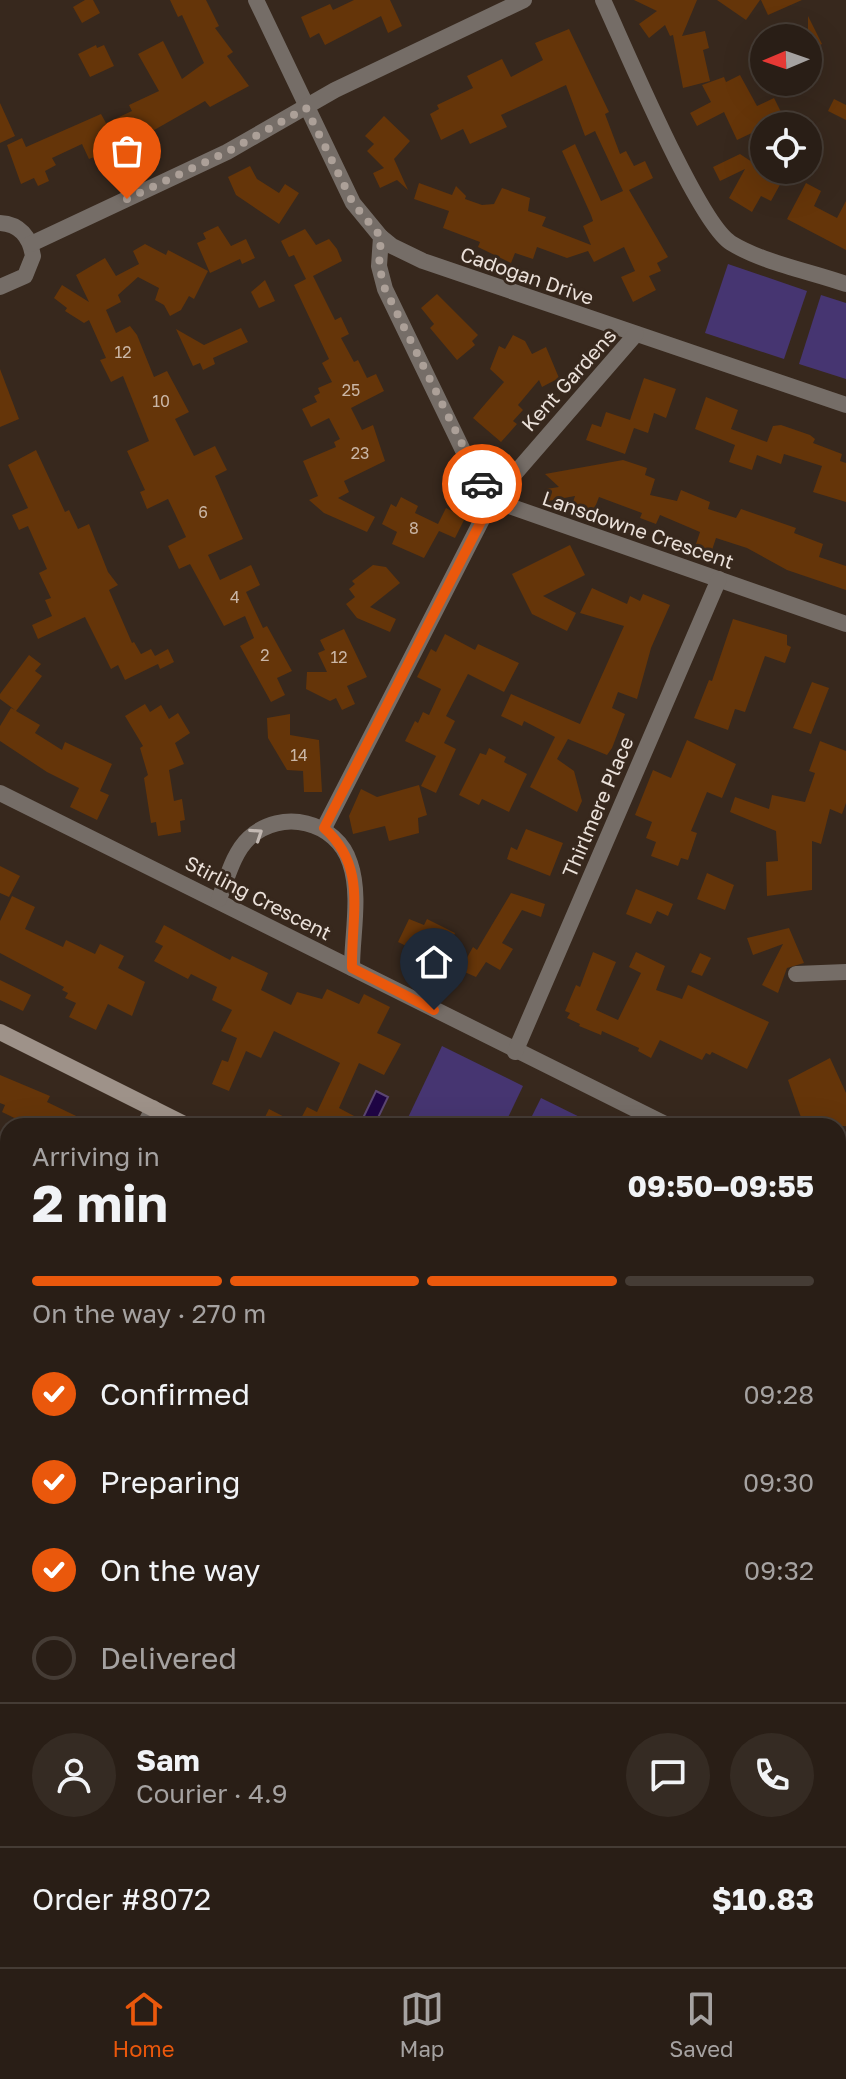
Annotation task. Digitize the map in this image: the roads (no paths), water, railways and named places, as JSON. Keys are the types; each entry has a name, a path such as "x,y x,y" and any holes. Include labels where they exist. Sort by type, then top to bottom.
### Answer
{"main road":[{"path":"0,1032 172,1118"}],"street":[{"path":"256,0 353,203 381,237 379,266 385,289 472,469 492,500"},
{"path":"31,244 227,152 368,74 524,0"},
{"path":"603,0 702,210 719,234 740,247 846,284"},
{"path":"0,223 17,227 31,244 33,256 25,276 0,287"},
{"name":"Cadogan Drive","path":"381,237 423,261 846,405"},
{"name":"Kent Gardens","path":"324,828 492,500 636,334"},
{"name":"Lansdowne Crescent","path":"492,500 846,624"},
{"name":"Thirlmere Place","path":"515,1052 719,579"},
{"name":"Stirling Crescent","path":"0,793 219,899 645,1118"},
{"path":"219,899 236,856 248,839 269,826 286,821 324,828 341,844 350,862 354,884 352,968"},
{"path":"796,974 846,972"},
{"path":"148,1118 153,1108"}]}
